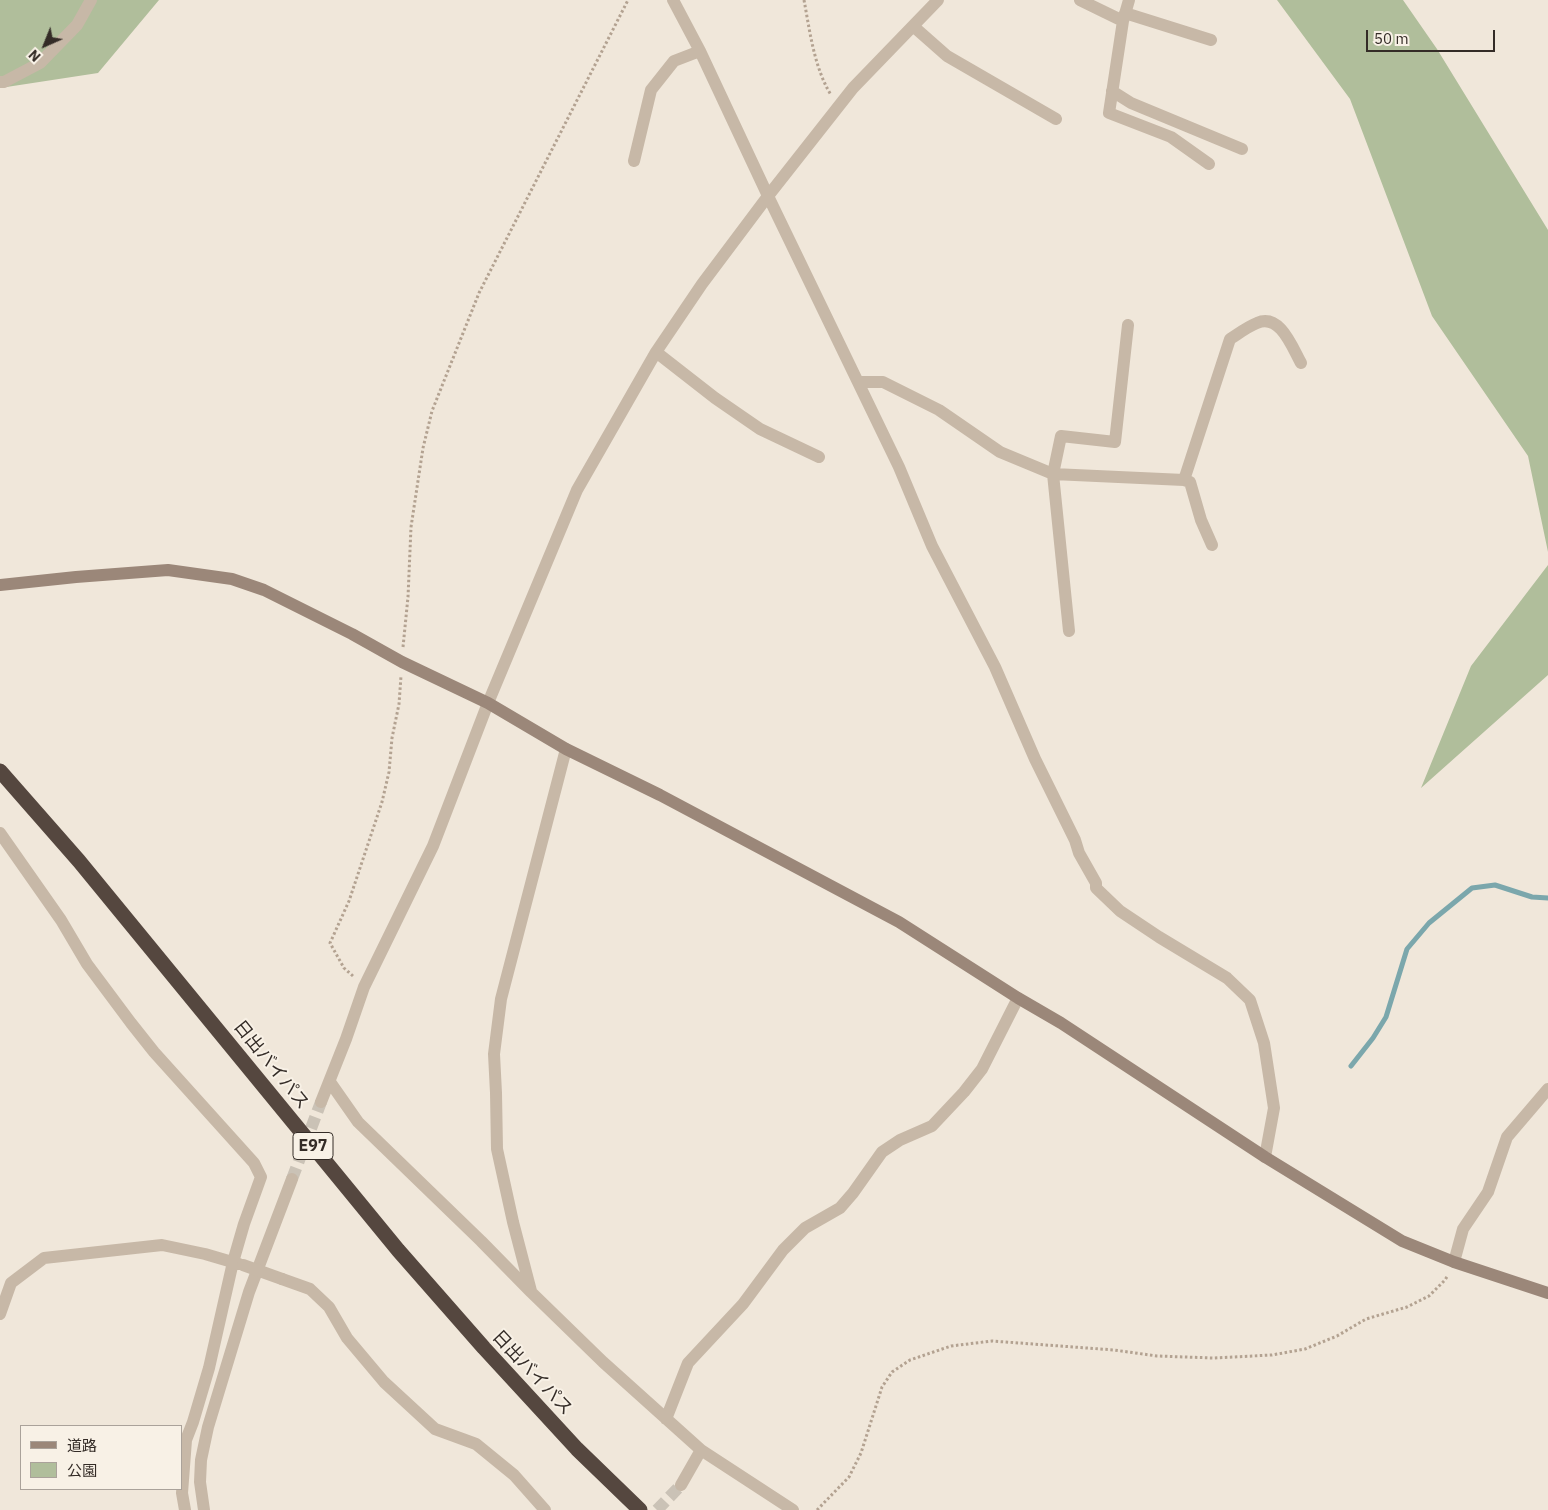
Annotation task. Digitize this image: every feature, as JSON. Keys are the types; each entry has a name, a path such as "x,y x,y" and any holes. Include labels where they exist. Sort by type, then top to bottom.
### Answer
{"highway":[{"name":"日出バイパス","path":"0,771 79,861 398,1250 570,1442 640,1510"}],"street":[{"path":"0,82 4,82 40,63 77,25 91,0"},
{"path":"674,0 899,467 932,546 995,667 1035,760 1075,840 1079,853 1096,883 1096,888 1120,911 1227,978 1250,1000 1264,1043 1274,1108 1265,1157"},
{"path":"321,1102 364,987 433,846 488,703 577,490 656,352 702,284 838,106 938,0"},
{"path":"1080,0 1124,17 1210,40"},
{"path":"1129,0 1124,17 1109,113 1171,136 1209,164"},
{"path":"913,26 947,56 1056,120"},
{"path":"634,160 651,90 674,62 700,51"},
{"path":"1112,91 1131,103 1242,150"},
{"path":"1184,480 1230,339 1258,322 1274,323 1282,329 1301,363"},
{"path":"1069,631 1052,474 1061,436 1115,442 1128,325"},
{"path":"656,352 714,398 760,429 819,457"},
{"path":"858,382 882,382 939,410 1000,452 1052,474 1184,480 1190,482 1201,520 1212,545"},
{"path":"0,585 168,570 232,579 264,590 352,634 402,662 488,703 566,749 660,795 899,922 1018,998 1061,1023 1265,1157 1402,1240 1454,1262 1548,1293"},
{"path":"531,1292 497,1149 494,1054 501,999 566,749"},
{"path":"0,833 61,920 87,964 131,1023 154,1052 254,1163 261,1177 244,1224 238,1263 209,1368 186,1440 182,1493 185,1510"},
{"path":"666,1419 688,1363 743,1304 783,1250 805,1228 840,1208 882,1152 900,1140 932,1126 964,1092 982,1069 1018,998"},
{"path":"330,1082 358,1122 604,1362 701,1450 793,1510"},
{"path":"1454,1262 1463,1229 1488,1192 1507,1137 1548,1089"},
{"path":"204,1510 200,1482 201,1460 208,1427 250,1292 292,1179"},
{"path":"0,1314 11,1283 44,1258 162,1245 238,1263 310,1289 329,1307 347,1338 384,1382 435,1429 476,1444 514,1475 545,1510"},
{"path":"681,1484 701,1450"}],"path":[{"path":"364,987 344,968 330,943 349,901 382,802 389,772 392,738 399,704 412,527 423,448 432,411 479,294 628,0"},
{"path":"804,0 812,45 825,85 838,106"},
{"path":"817,1510 849,1477 861,1453 882,1387 892,1372 910,1360 951,1346 992,1341 1114,1350 1158,1356 1213,1358 1272,1355 1305,1349 1337,1336 1366,1319 1407,1307 1422,1300 1429,1296 1445,1280 1454,1262"}],"green space":[{"path":"0,0 159,0 98,73 0,88"},
{"path":"1277,0 1403,0 1437,49 1548,230 1548,552 1528,456 1432,316 1350,99"},
{"path":"1548,565 1548,675 1421,788 1471,666"}],"waterway":[{"path":"1351,1066 1373,1038 1386,1017 1407,949 1429,923 1472,888 1495,885 1532,897 1548,898"}],"tunnel":[{"path":"292,1179 321,1102"},
{"path":"657,1510 681,1485"}]}
